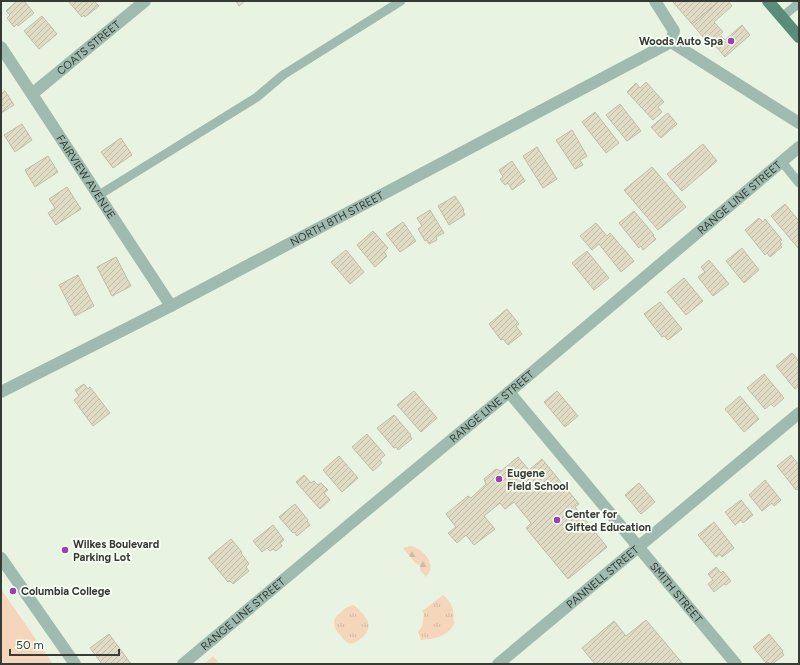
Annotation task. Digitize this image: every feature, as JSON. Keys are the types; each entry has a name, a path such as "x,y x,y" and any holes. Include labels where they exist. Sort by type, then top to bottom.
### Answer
{"main road":[{"path":"768,1 799,37"}],"street":[{"name":"COATS STREET","path":"32,94 145,1"},
{"path":"655,1 674,31 671,42 799,123"},
{"name":"NORTH 8TH STREET","path":"1,392 172,306 671,42"},
{"name":"FAIRVIEW AVENUE","path":"1,46 172,306"},
{"name":"RANGE LINE STREET","path":"183,664 509,392 799,147"},
{"name":"SMITH STREET","path":"509,392 736,664"},
{"name":"PANNELL STREET","path":"498,664 799,413"},
{"path":"1,558 75,664"}],"lane":[{"path":"99,195 252,100 283,75 401,1"},
{"path":"782,17 799,2"},
{"path":"782,162 799,182"}],"green space":[{"path":"410,546 420,550 428,558 431,568 426,577 420,570 420,565 415,563 403,548"},
{"path":"1,589 53,664 1,664"},
{"path":"443,595 452,606 454,613 453,620 455,622 453,627 441,636 421,640 418,632 422,626 424,614 422,611"},
{"path":"353,605 364,615 368,622 368,629 364,636 351,644 346,642 336,629 334,626 334,620 347,607"},
{"path":"213,656 220,664 204,664"}],"building":[{"path":"17,1 24,1 34,13 18,26 17,24 14,27 7,18 10,15 6,11"},
{"path":"68,1 94,1 99,6 85,17 84,15 82,17"},
{"path":"236,1 245,1 239,6"},
{"path":"672,1 719,1 692,24"},
{"path":"719,1 728,1 732,6 714,22 723,32 709,44 692,24"},
{"path":"42,16 57,34 39,49 24,31"},
{"path":"742,25 750,35 725,57 713,43 721,36 725,40"},
{"path":"646,82 664,102 658,107 662,112 653,120 627,92 636,83 640,88"},
{"path":"5,91 14,105 1,113 1,94"},
{"path":"620,104 641,131 627,141 606,115"},
{"path":"595,112 619,143 606,153 582,122"},
{"path":"668,113 677,124 661,138 651,127"},
{"path":"22,124 32,140 15,152 4,135"},
{"path":"572,130 587,156 580,160 583,165 575,169 556,140"},
{"path":"121,138 132,155 113,168 101,152"},
{"path":"703,144 717,161 682,191 667,174"},
{"path":"537,147 557,179 543,188 523,156"},
{"path":"48,156 58,172 35,187 25,170"},
{"path":"512,161 525,181 512,190 508,183 505,185 500,179 503,177 499,170"},
{"path":"652,167 686,207 658,230 624,190"},
{"path":"67,187 81,209 56,225 48,213 55,208 49,199"},
{"path":"455,196 464,210 465,215 449,225 438,206"},
{"path":"785,204 799,221 799,249 771,216"},
{"path":"430,210 444,233 436,237 437,240 429,244 427,240 425,241 418,229 422,226 417,218"},
{"path":"634,211 656,239 643,250 641,246 639,248 619,223"},
{"path":"759,218 763,222 765,219 782,240 780,242 782,244 780,245 782,247 770,257 767,253 765,255 745,230"},
{"path":"403,222 416,241 400,252 386,234"},
{"path":"596,223 607,236 610,233 634,261 621,272 599,244 592,250 580,236"},
{"path":"373,231 388,248 384,252 387,256 375,267 357,245"},
{"path":"742,248 759,270 744,283 726,261"},
{"path":"346,250 364,272 350,284 331,262"},
{"path":"587,251 609,278 594,290 572,263"},
{"path":"116,257 131,286 112,296 97,267"},
{"path":"709,260 729,284 713,296 698,277 705,272 701,267"},
{"path":"78,275 94,306 75,316 59,285"},
{"path":"684,278 703,301 686,315 667,292"},
{"path":"660,302 682,329 668,340 664,336 662,337 644,314"},
{"path":"507,309 519,324 516,326 522,334 508,345 503,339 501,340 489,324"},
{"path":"792,353 799,361 799,386 795,389 776,366"},
{"path":"764,374 784,398 774,407 771,404 765,409 747,388"},
{"path":"84,384 88,389 90,387 110,413 93,426 74,400 79,396 75,390"},
{"path":"414,391 437,418 421,432 397,405"},
{"path":"557,391 578,416 565,427 544,402"},
{"path":"740,396 759,419 744,432 725,409"},
{"path":"394,415 411,435 410,436 412,439 398,450 396,447 394,448 377,428"},
{"path":"367,434 385,455 380,460 382,463 373,471 352,447"},
{"path":"791,455 799,465 799,488 796,490 777,466"},
{"path":"339,456 358,478 342,492 323,470"},
{"name":"Center for Gifted Education","path":"518,457 529,470 542,459 579,504 575,507 607,547 568,579 526,528 531,523 514,502 505,509 500,503 484,516 495,529 474,545 466,535 457,543 448,533 456,527 446,514 468,496 471,498 486,484 484,479 496,469 501,471"},
{"path":"304,475 311,483 314,481 318,485 321,483 328,490 324,493 330,500 320,509 296,482"},
{"path":"765,480 781,500 774,506 772,503 762,511 749,495"},
{"path":"639,483 655,502 641,514 625,495"},
{"path":"741,500 753,515 743,523 741,520 735,525 725,512"},
{"path":"295,504 308,520 307,521 310,525 297,536 279,517"},
{"path":"714,522 734,548 722,557 720,554 716,557 698,535"},
{"path":"273,525 284,540 280,543 282,546 276,551 273,549 270,551 267,548 262,552 253,541"},
{"path":"231,539 242,552 241,553 249,564 246,567 249,571 233,584 230,581 228,582 208,558"},
{"path":"716,567 721,573 723,571 731,581 726,585 724,584 714,592 708,584 713,580 708,574"},
{"path":"646,620 683,664 595,664 582,648 614,621 626,636"},
{"path":"109,634 131,664 102,664 90,648"},
{"path":"769,634 783,651 782,652 784,655 772,664 768,662 766,663 753,647"}],"place":[{"name":"Woods Auto Spa","path":"731,41"},
{"name":"Eugene Field School","path":"499,479"},
{"name":"Center for Gifted Education","path":"557,520"},
{"name":"Wilkes Boulevard Parking Lot","path":"65,550"},
{"name":"Columbia College","path":"13,591"}]}
